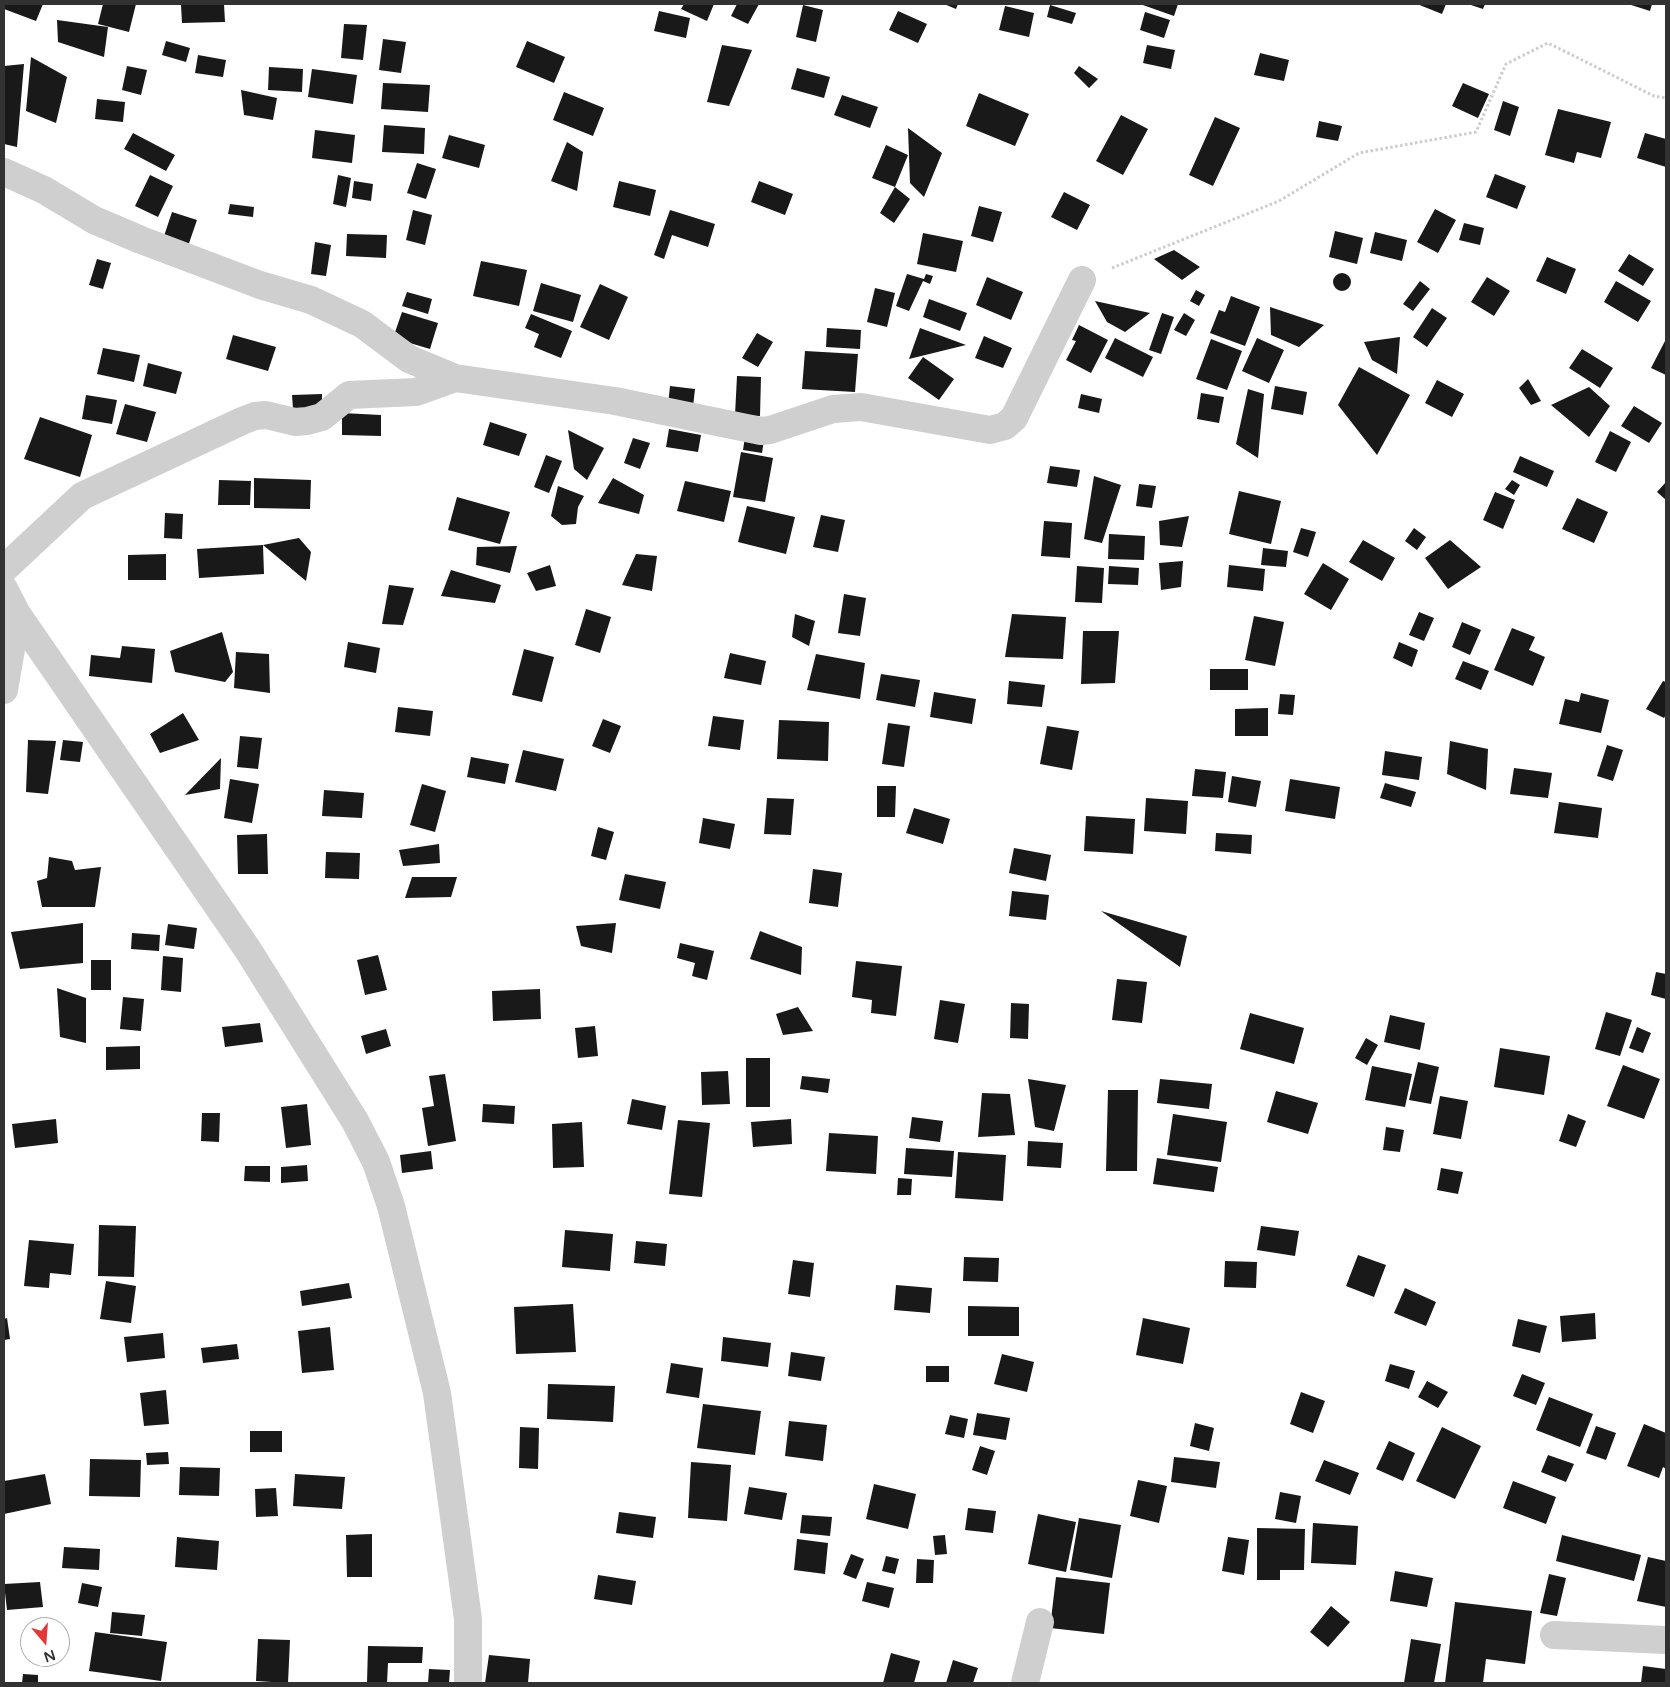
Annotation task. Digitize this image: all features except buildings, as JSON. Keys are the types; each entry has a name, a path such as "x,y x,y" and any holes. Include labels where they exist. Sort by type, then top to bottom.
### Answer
{"street":[{"path":"4,172 44,190 94,220 141,240 260,285 311,300 362,324 409,359 455,378 615,401 761,430 770,430 847,406 990,430 1005,426 1014,418 1082,280"},
{"path":"4,570 82,496 242,421 254,416 266,415 295,422 307,421 322,417 349,396 416,392 455,378"},
{"path":"4,589 17,614 248,950 355,1121 376,1162 390,1206 437,1393 468,1619 468,1683"},
{"path":"4,690 17,614"},
{"path":"1025,1683 1040,1622"},
{"path":"1554,1635 1666,1640"}],"path":[{"path":"1082,280 1279,201 1360,153 1476,132 1506,64 1548,43 1654,96 1666,98"}]}
